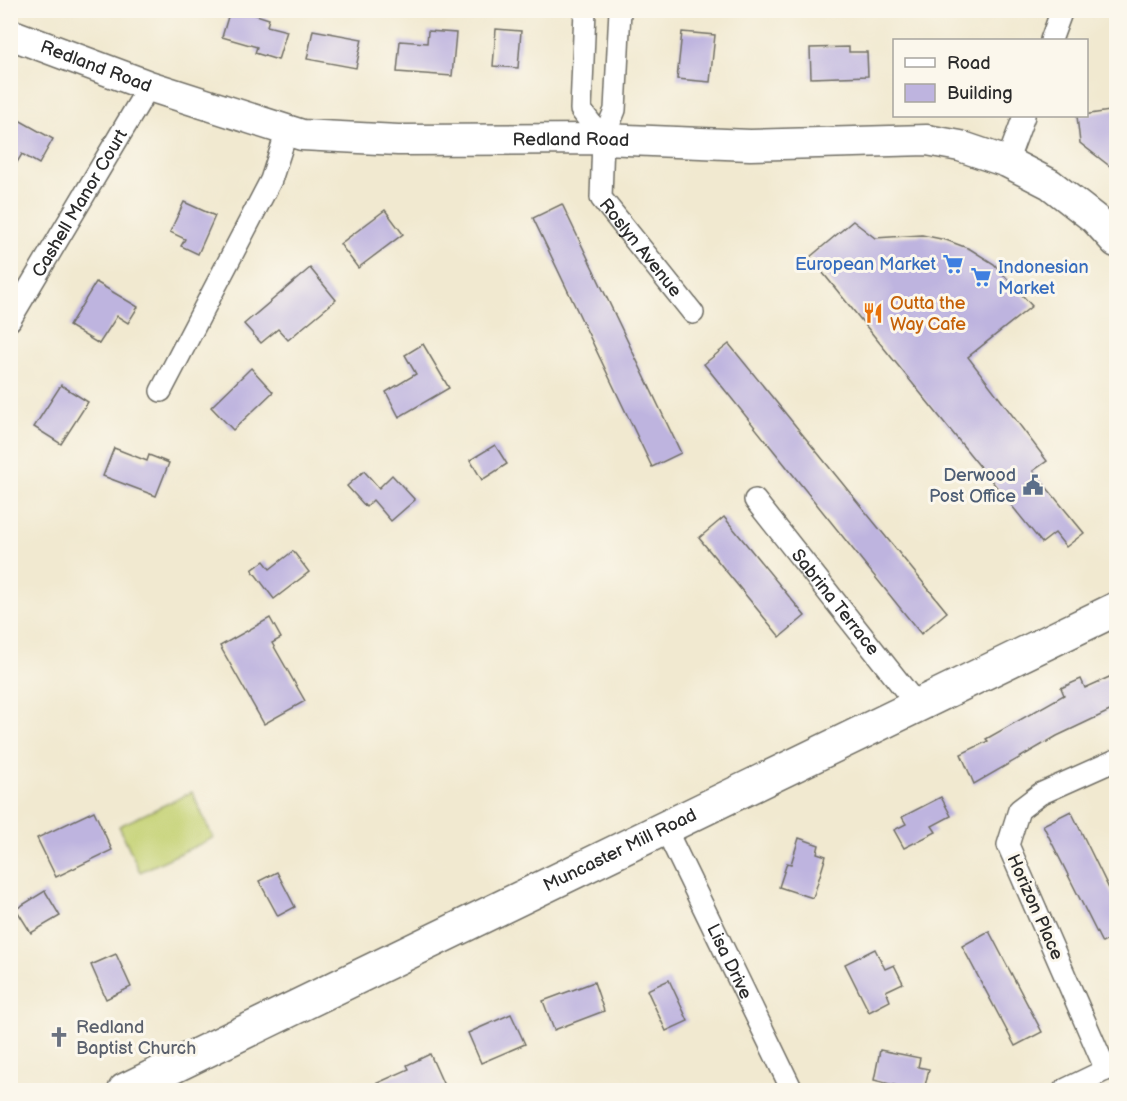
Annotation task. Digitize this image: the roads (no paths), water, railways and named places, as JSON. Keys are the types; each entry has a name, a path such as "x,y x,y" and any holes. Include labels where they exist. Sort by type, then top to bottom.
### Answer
{"main road":[{"name":"Redland Road","path":"10,33 149,86 302,135 398,140 603,139 750,145 927,140 960,146 1007,162 1050,184 1095,219 1116,242"},
{"name":"Muncaster Mill Road","path":"125,1090 666,830 1116,609"}],"street":[{"path":"585,10 581,110 603,139"},
{"name":"Roslyn Avenue","path":"620,10 615,111 603,139 601,198 693,313"},
{"path":"1051,39 1062,10"},
{"name":"Cashell Manor Court","path":"10,320 149,86"},
{"path":"1007,162 1024,117"},
{"path":"162,391 271,180 287,131"},
{"name":"Sabrina Terrace","path":"755,500 917,705"},
{"name":"Horizon Place","path":"1111,1068 1008,845 1019,810 1040,794 1116,760"},
{"name":"Lisa Drive","path":"666,830 792,1090"},
{"path":"1064,1090 1111,1068"}],"place":[{"name":"European Market","path":"953,264"},
{"name":"Indonesian Market","path":"981,277"},
{"name":"Outta the Way Cafe","path":"873,313"},
{"name":"Derwood Post Office","path":"1033,485"},
{"name":"Redland Baptist Church","path":"59,1037"}]}
